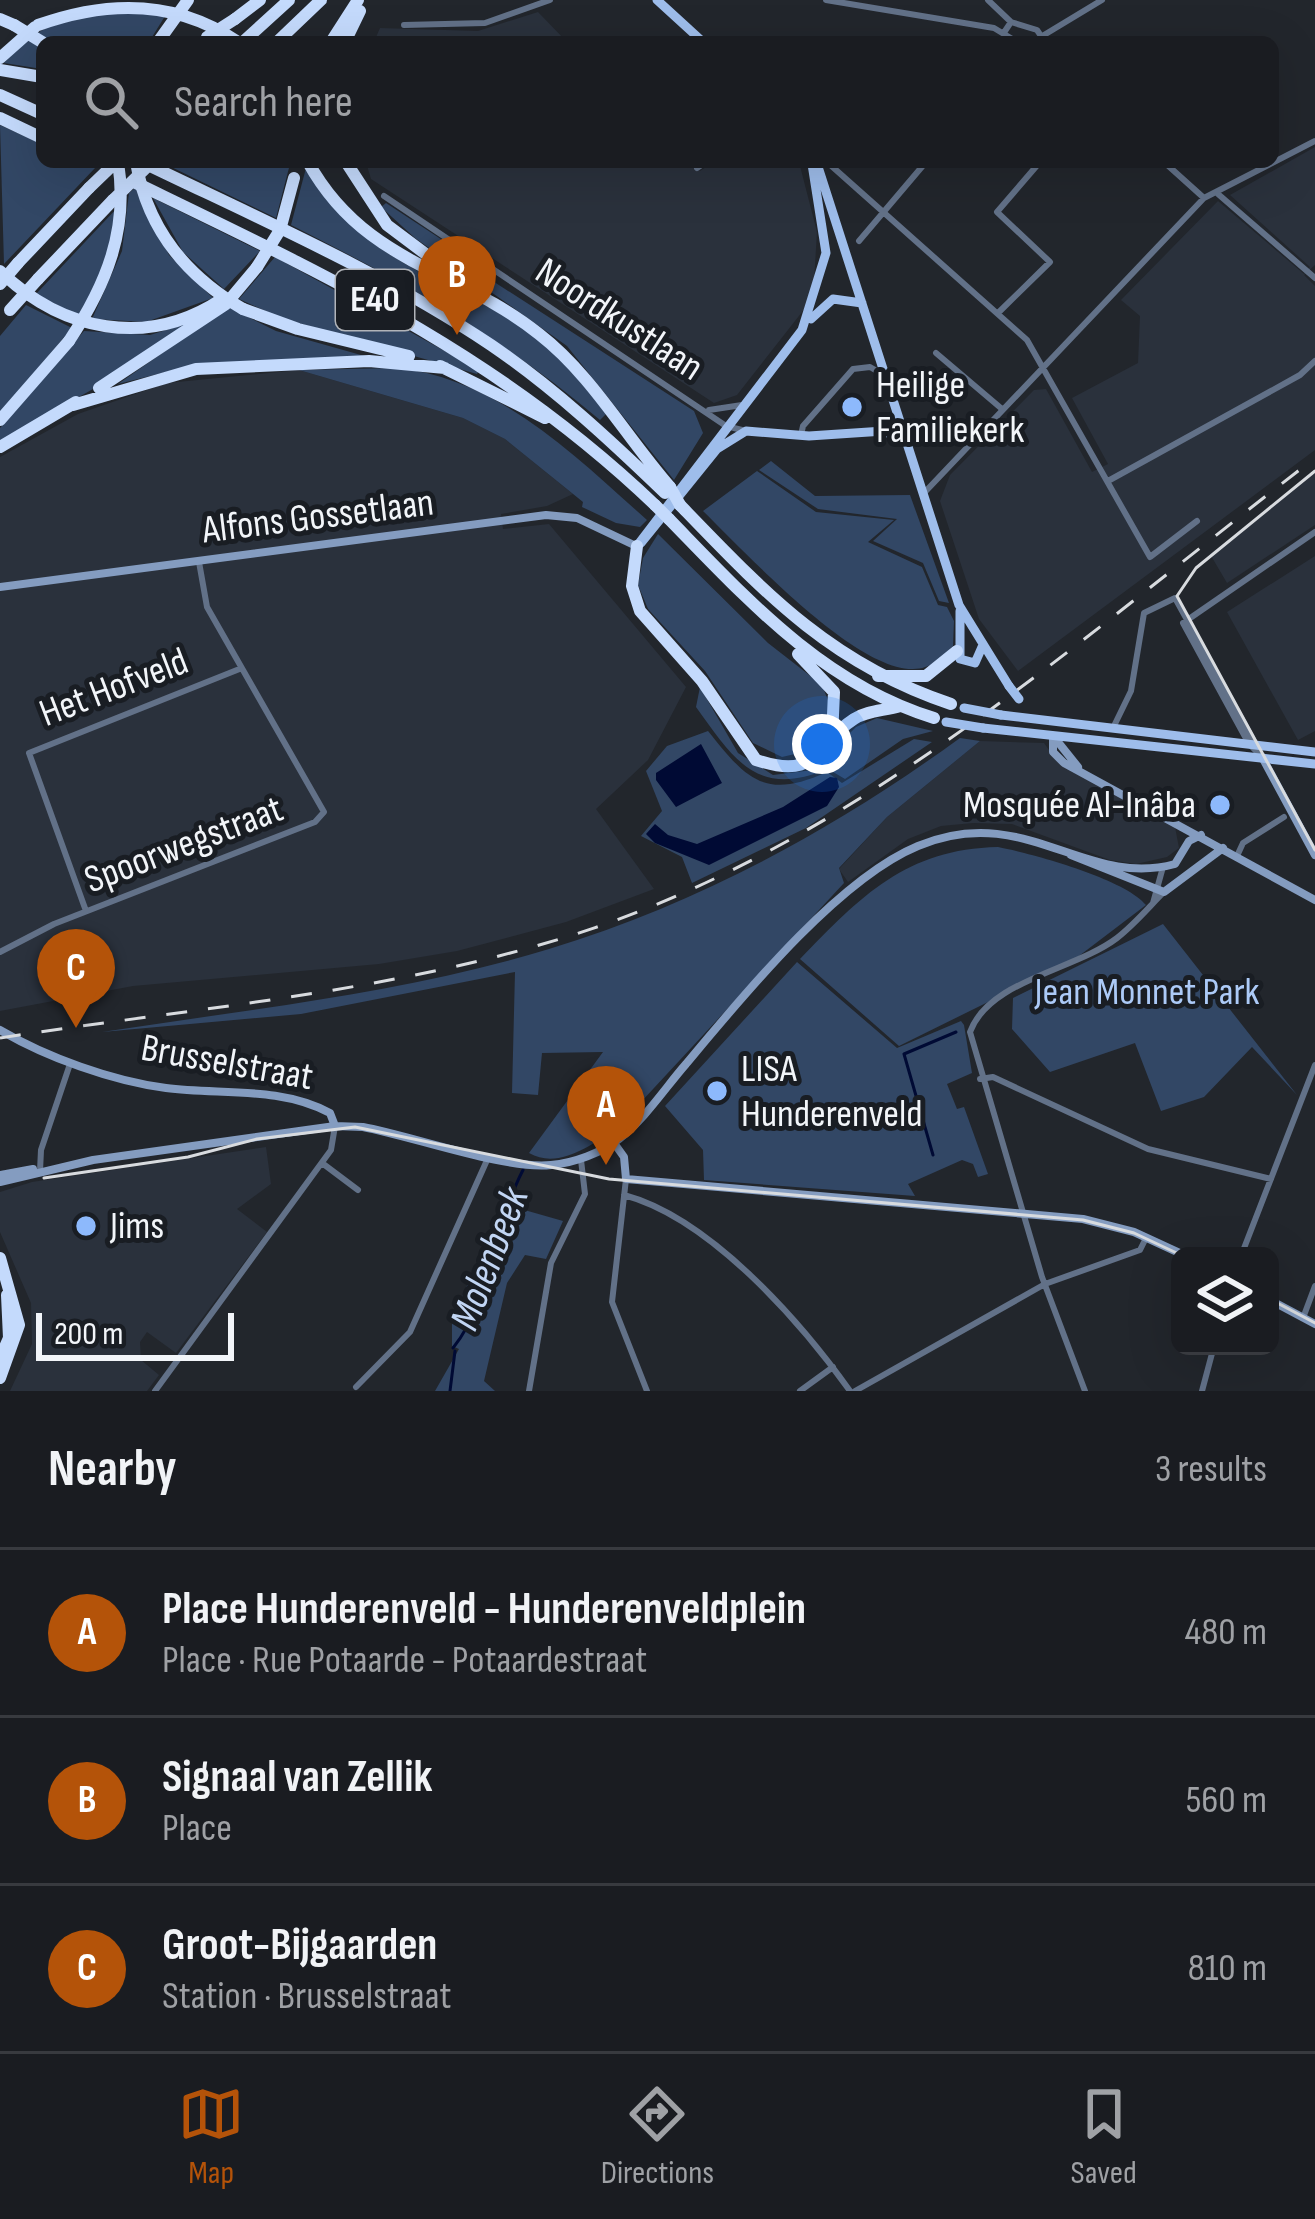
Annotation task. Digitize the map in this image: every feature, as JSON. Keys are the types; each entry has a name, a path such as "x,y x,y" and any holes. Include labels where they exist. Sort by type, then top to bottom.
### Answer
{"highway":[{"path":"3,54 77,0"},
{"path":"38,25 84,6 140,0 198,15 238,36"},
{"path":"162,36 188,0"},
{"path":"207,36 260,0"},
{"path":"247,36 289,0"},
{"path":"284,36 321,0"},
{"path":"332,36 347,0"},
{"path":"335,36 362,0"},
{"path":"347,36 362,0"},
{"path":"7,22 36,39"},
{"path":"0,70 36,76"},
{"path":"0,95 36,112"},
{"path":"0,118 36,135"},
{"name":"E40","path":"103,168 395,311 508,381 656,506 784,633 840,675 900,706 940,720"},
{"path":"0,284 110,168"},
{"path":"0,420 69,341 112,260 121,211 117,168"},
{"path":"142,168 164,239 206,286 243,309 280,324 446,368 564,424"},
{"path":"0,323 146,168"},
{"name":"E40","path":"152,168 333,255 478,337 564,400 668,490 797,622 877,676 957,706"},
{"path":"0,447 206,320 257,267 280,230 296,168"},
{"path":"312,168 334,202 371,238 513,316"},
{"path":"349,168 365,199 408,244 560,351 668,490"},
{"path":"0,271 53,311 90,325 122,329 196,313 257,267"},
{"path":"73,405 196,368 369,361 446,368"},
{"path":"637,546 632,571 635,602 702,681 743,748 756,760 788,768 808,763 860,716 900,706"},
{"path":"784,633 834,692 837,715 830,745"},
{"path":"877,676 926,676 959,647"},
{"path":"0,1258 19,1324 0,1378"},
{"path":"0,1277 10,1324 0,1358"}],"main road":[{"path":"657,0 696,36"},
{"path":"819,168 959,605 1019,700 1053,737 1315,764"},
{"path":"802,330 826,250 819,168"},
{"path":"637,546 726,425 827,301 862,303"},
{"path":"746,403 744,416 752,430"},
{"path":"884,431 899,416"},
{"path":"637,546 717,449 752,430 801,435 884,431 904,442"},
{"path":"959,605 959,647 971,664 981,657 979,643"},
{"path":"959,647 979,643"},
{"name":"E40","path":"957,706 1039,721"},
{"name":"E40","path":"940,720 1053,737"},
{"path":"1039,721 1315,752"}],"street":[{"path":"404,25 484,23 550,0"},
{"path":"826,0 1005,31 1010,36"},
{"path":"988,0 1011,22 1039,36"},
{"path":"1049,36 1102,0"},
{"path":"1005,31 1011,22"},
{"path":"1279,161 1315,141"},
{"path":"826,168 886,210 999,311 1044,367 1150,556 1197,521"},
{"path":"859,241 921,168"},
{"path":"999,311 1050,262 997,212 1035,168"},
{"path":"1171,168 1204,198"},
{"path":"922,496 1204,198 1266,168"},
{"path":"1218,194 1315,278"},
{"name":"Noordkustlaan","path":"384,196 726,425 752,430"},
{"path":"936,353 1002,409"},
{"path":"1108,481 1300,375 1315,361"},
{"path":"801,435 803,426 853,369 870,367 885,375"},
{"path":"704,409 722,412 746,403"},
{"name":"Alfons Gossetlaan","path":"0,587 559,514 637,546"},
{"path":"1184,621 1315,532"},
{"name":"Spoorwegstraat","path":"0,952 87,911 321,817 324,807 207,607 199,562"},
{"path":"1113,728 1131,691 1144,613 1175,598 1315,855"},
{"name":"Het Hofveld","path":"87,911 29,753 242,668"},
{"path":"1053,737 1048,741 1058,758 1315,903"},
{"path":"1237,856 1243,843 1284,817"},
{"path":"529,1391 551,1263 585,1187 581,1158 614,1143 746,993 893,858 944,836 974,831 1029,836 1121,868 1163,867 1175,864 1189,841 1201,835"},
{"path":"1054,845 1159,890"},
{"path":"1159,890 1223,848"},
{"path":"1188,849 1205,861"},
{"path":"1085,1391 1022,1213 970,1032 997,999 1084,959 1117,938 1153,904 1163,867"},
{"name":"Brusselstraat","path":"0,1030 71,1060 160,1088 290,1099 330,1113 335,1126 364,1126 544,1166 581,1158"},
{"path":"40,1171 41,1150 71,1060"},
{"path":"1245,1247 1315,1065"},
{"path":"980,1079 993,1077 1148,1149 1271,1179"},
{"path":"0,1178 335,1126 335,1143 322,1163 155,1391"},
{"path":"614,1143 624,1157 626,1179 612,1302 647,1391"},
{"path":"356,1387 410,1332 489,1155"},
{"path":"322,1163 358,1190"},
{"path":"626,1179 1084,1219 1171,1249"},
{"path":"624,1195 660,1211 743,1269 799,1322 852,1391 1045,1284 1140,1250 1147,1237"},
{"path":"1303,1318 1315,1286"},
{"path":"1279,1305 1315,1324"},
{"path":"1202,1391 1212,1355"},
{"path":"800,1391 833,1367"}],"shaded area":[{"path":"538,12 561,36 377,36 380,28 478,31"},
{"path":"1315,147 1315,265 1304,275 1315,286 1315,450 1018,671 979,619 940,501 950,475 1034,390 1046,389 1092,472 1108,464 1072,398 1138,363 1140,316 1121,300 1218,201 1304,274 1310,267 1230,195"},
{"path":"368,168 801,168 817,232 813,298 737,395 714,403 371,179"},
{"path":"299,370 463,418 505,439 573,494 547,506 501,514 503,529 549,524 686,687 648,760 596,809 654,889 566,922 457,951 379,964 133,986 0,1011 0,457 78,414 167,383"},
{"path":"1315,473 1315,525 1227,583 1210,554"},
{"path":"1315,556 1315,731 1298,740 1227,612"},
{"path":"980,741 1044,743 1057,761 1175,827 1179,848 1167,857 1136,864 1110,860 1012,824 941,826 908,839 848,882 839,869 887,817"},
{"path":"701,744 722,783 676,807 656,773"},
{"path":"830,777 837,778 839,787 827,806 709,865 655,843 646,834 655,824 668,835 697,844 783,807"},
{"path":"266,1147 271,1184 237,1209 267,1232 176,1353 147,1332 140,1342 141,1360 159,1375 147,1391 10,1391 32,1344 31,1303 0,1232 0,1192 32,1182"}],"green space":[{"path":"170,8 153,36 36,36 36,68 4,63 22,45 41,31 60,21 122,9"},
{"path":"0,125 36,141 36,168 95,168 4,264"},
{"path":"173,168 289,168 276,218"},
{"path":"306,168 367,238 527,331 564,364 606,414 600,420 452,314 291,225"},
{"path":"136,187 169,255 213,298 146,322 92,319 122,251 129,193"},
{"path":"153,198 260,251 224,289 183,252"},
{"path":"386,203 488,270 485,276 694,411 703,433 674,480 567,346 415,238 381,207"},
{"path":"118,207 107,265 80,317 36,294"},
{"path":"275,257 479,370 477,374 281,318 239,299"},
{"path":"26,305 72,328 0,413 0,336"},
{"path":"228,307 276,331 368,357 194,365 118,384"},
{"path":"198,320 114,377 0,442 0,428 84,331 150,335"},
{"path":"396,368 433,375 501,403 562,446 647,520 640,527 616,523 582,507 583,502 505,439 463,418 299,370"},
{"path":"771,461 815,496 910,495 949,603 939,601 923,563 873,541 897,519 818,509 759,470"},
{"path":"757,471 816,512 894,520 868,542 922,567 938,605 947,607 954,621 953,646 925,667 889,664 861,650 802,606 703,511"},
{"path":"658,534 768,643 822,685 831,708 824,735 812,750 782,757 753,743 705,671 648,609 638,585 643,558"},
{"path":"700,687 738,753 773,775 813,770 856,727 877,718 933,731 903,739 845,779 828,769 804,777 765,776 736,758 696,707"},
{"path":"708,731 746,773 772,784 827,772 842,783 914,739 932,742 806,828 692,883 682,857 641,836 662,811 646,771 667,746"},
{"path":"960,738 980,741 887,817 839,868 844,883 616,1129 563,1157 540,1158 529,1153 603,1052 542,1053 538,1095 512,1093 515,972 301,1014 102,1032 439,977 605,930 764,861"},
{"path":"998,847 1099,877 1146,905 1075,959 899,1046 800,959 887,880 937,856"},
{"name":"Jean Monnet Park","path":"1163,924 1297,1095 1252,1047 1204,1097 1161,1111 1135,1043 1050,1072 1012,1029 1013,998"},
{"path":"797,962 897,1048 961,1021 972,1073 947,1084 957,1109 964,1107 988,1174 978,1177 973,1164 962,1160 908,1184 915,1196 704,1180 703,1150 665,1106"},
{"path":"514,1207 563,1221 546,1259 525,1255 507,1283 484,1381 495,1391 435,1391 459,1349 452,1346 452,1319 474,1270 500,1274"}],"waterway":[{"path":"933,1155 904,1054 956,1032"},
{"name":"Molenbeek","path":"453,1348 476,1308 523,1170"},
{"path":"450,1391 455,1351"}],"tram line":[{"path":"1315,471 1196,568 1177,596 1315,850"},
{"path":"44,1178 188,1157 257,1139 355,1127 609,1179 1083,1220 1134,1233 1171,1250"},
{"path":"1279,1304 1315,1323"}],"railway":[{"path":"0,1038 301,995 451,967 597,927 697,887 792,838 973,722 1315,458"}],"place":[{"name":"Signaal van Zellik","path":"457,335"},
{"name":"Heilige Familiekerk","path":"852,407"},
{"name":"Mosquée Al-Inâba","path":"1220,805"},
{"name":"Groot-Bijgaarden","path":"76,1028"},
{"name":"LISA Hunderenveld","path":"717,1091"},
{"name":"Place Hunderenveld - Hunderenveldplein","path":"606,1165"},
{"name":"Jims","path":"86,1226"}]}
